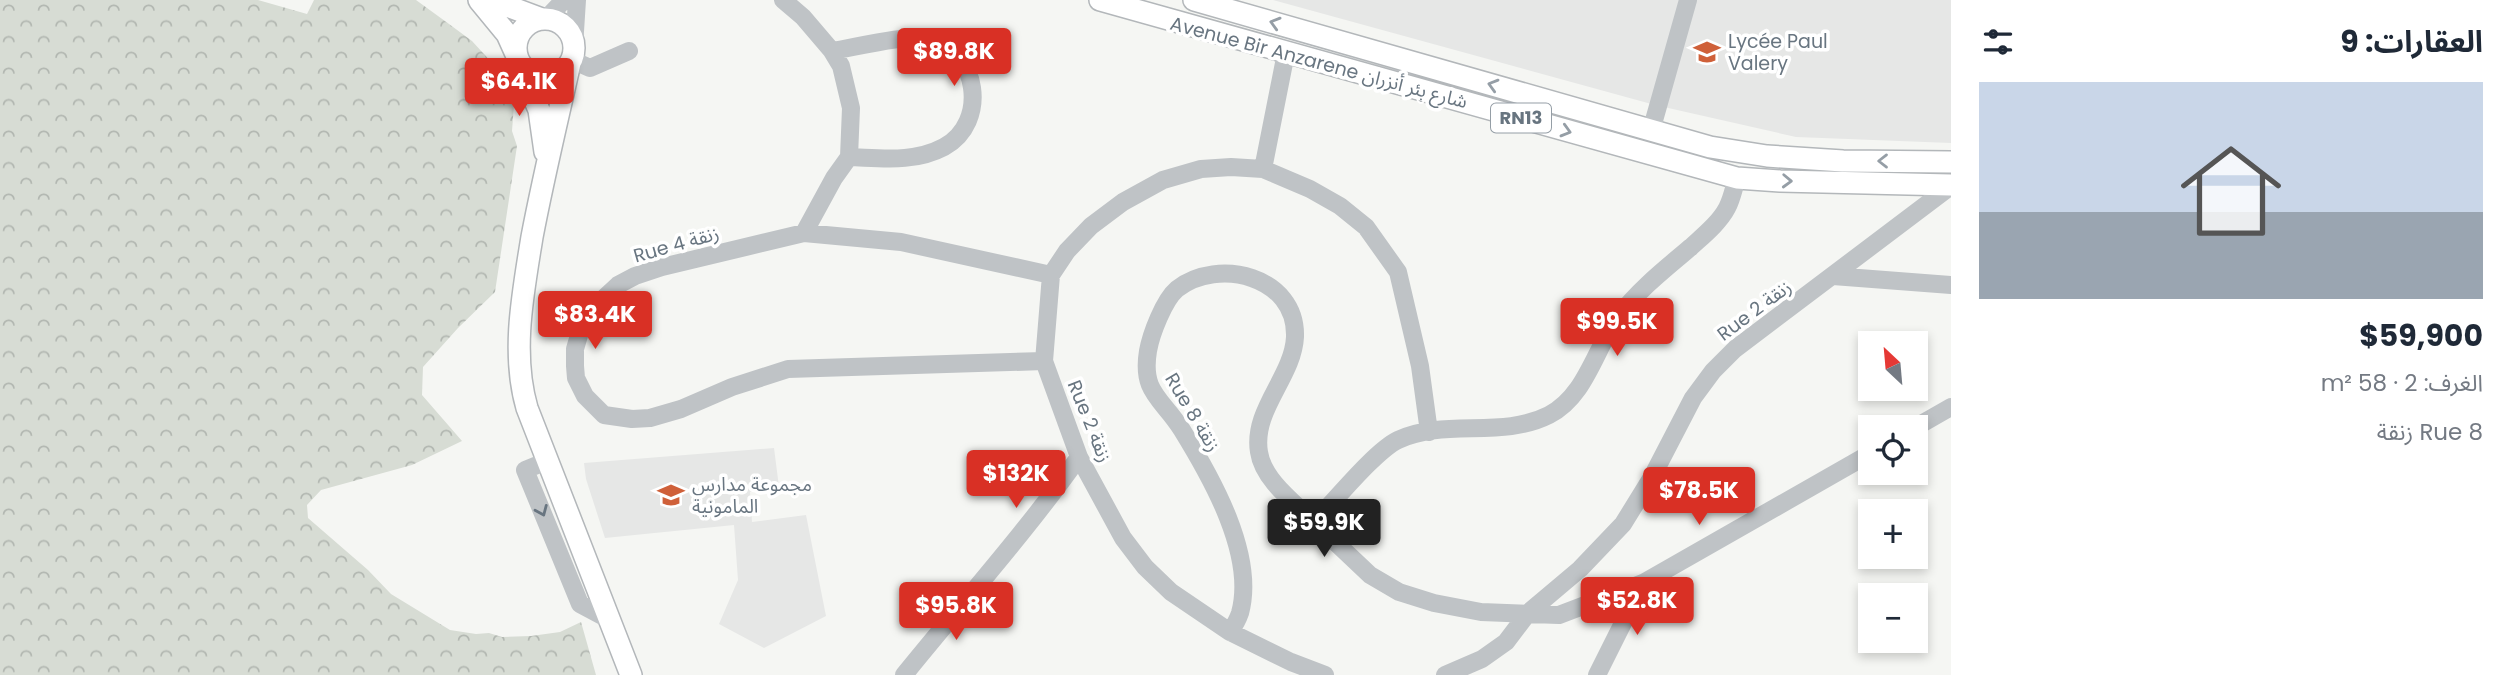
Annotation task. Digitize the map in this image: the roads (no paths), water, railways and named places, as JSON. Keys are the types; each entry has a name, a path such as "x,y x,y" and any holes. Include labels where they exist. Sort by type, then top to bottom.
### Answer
{"main road":[{"path":"480,0 507,34 539,110 546,165"},
{"path":"491,0 544,19 555,20 568,30 572,57 546,165 526,277 520,335 522,392 631,675"},
{"name":"Avenue Bir Anzarene شارع بئر أنزران","path":"1100,0 1737,178 1951,186"},
{"name":"Avenue Bir Anzarene شارع بئر أنزران","path":"1194,0 1710,147 1767,156 1843,161 1951,162"},
{"path":"544,19 532,22 519,35 517,58 532,75 540,78 557,75 572,57"}],"street":[{"path":"544,19 564,0"},
{"path":"577,0 572,57 590,68 629,51"},
{"path":"783,0 803,17 832,51 841,66 851,108 849,157 834,178 804,233"},
{"path":"1651,131 1688,0"},
{"path":"832,51 914,38 930,39 962,59 974,85 973,100 964,127 946,146 909,159 849,157"},
{"path":"1263,169 1286,52"},
{"path":"1051,275 1067,251 1091,226 1124,202 1163,180 1201,169 1263,169 1310,189 1340,206 1366,227 1398,272 1420,366 1429,432"},
{"path":"1314,522 1382,451 1396,441 1429,432 1517,426 1553,413 1585,380 1606,337 1634,298 1719,219 1727,208 1737,178"},
{"name":"Rue 2 زنقة","path":"1445,675 1482,659 1506,642 1528,613 1580,569 1623,524 1652,477 1693,398 1713,371 1735,349 1951,186"},
{"name":"Rue 4 زنقة","path":"1044,361 788,369 650,418 604,415 585,396 576,378 575,366 578,336 591,310 618,285 635,275 804,233 901,242 1051,275"},
{"name":"Rue 8 زنقة","path":"1230,632 1240,613 1243,589 1236,542 1227,515 1181,428 1150,388 1145,369 1150,342 1160,316 1174,291 1194,278 1213,273 1254,278 1272,288 1284,299 1293,317 1295,339 1283,377 1260,426 1258,451 1267,472 1314,522 1370,575 1399,592 1434,603 1481,612 1559,615 1643,583 1858,460"},
{"name":"Rue 2 زنقة","path":"1051,275 1044,361 1079,457 1123,538 1145,567 1171,593 1230,632 1325,675"},
{"path":"1833,276 1951,285"},
{"path":"1928,420 1951,407"},
{"path":"904,675 977,584 1040,512 1079,457"},
{"path":"1597,675 1643,583"}],"place":[{"name":"Lycée Paul Valery","path":"1707,52"},
{"name":"مجموعة مدارس المامونية","path":"671,495"}]}
